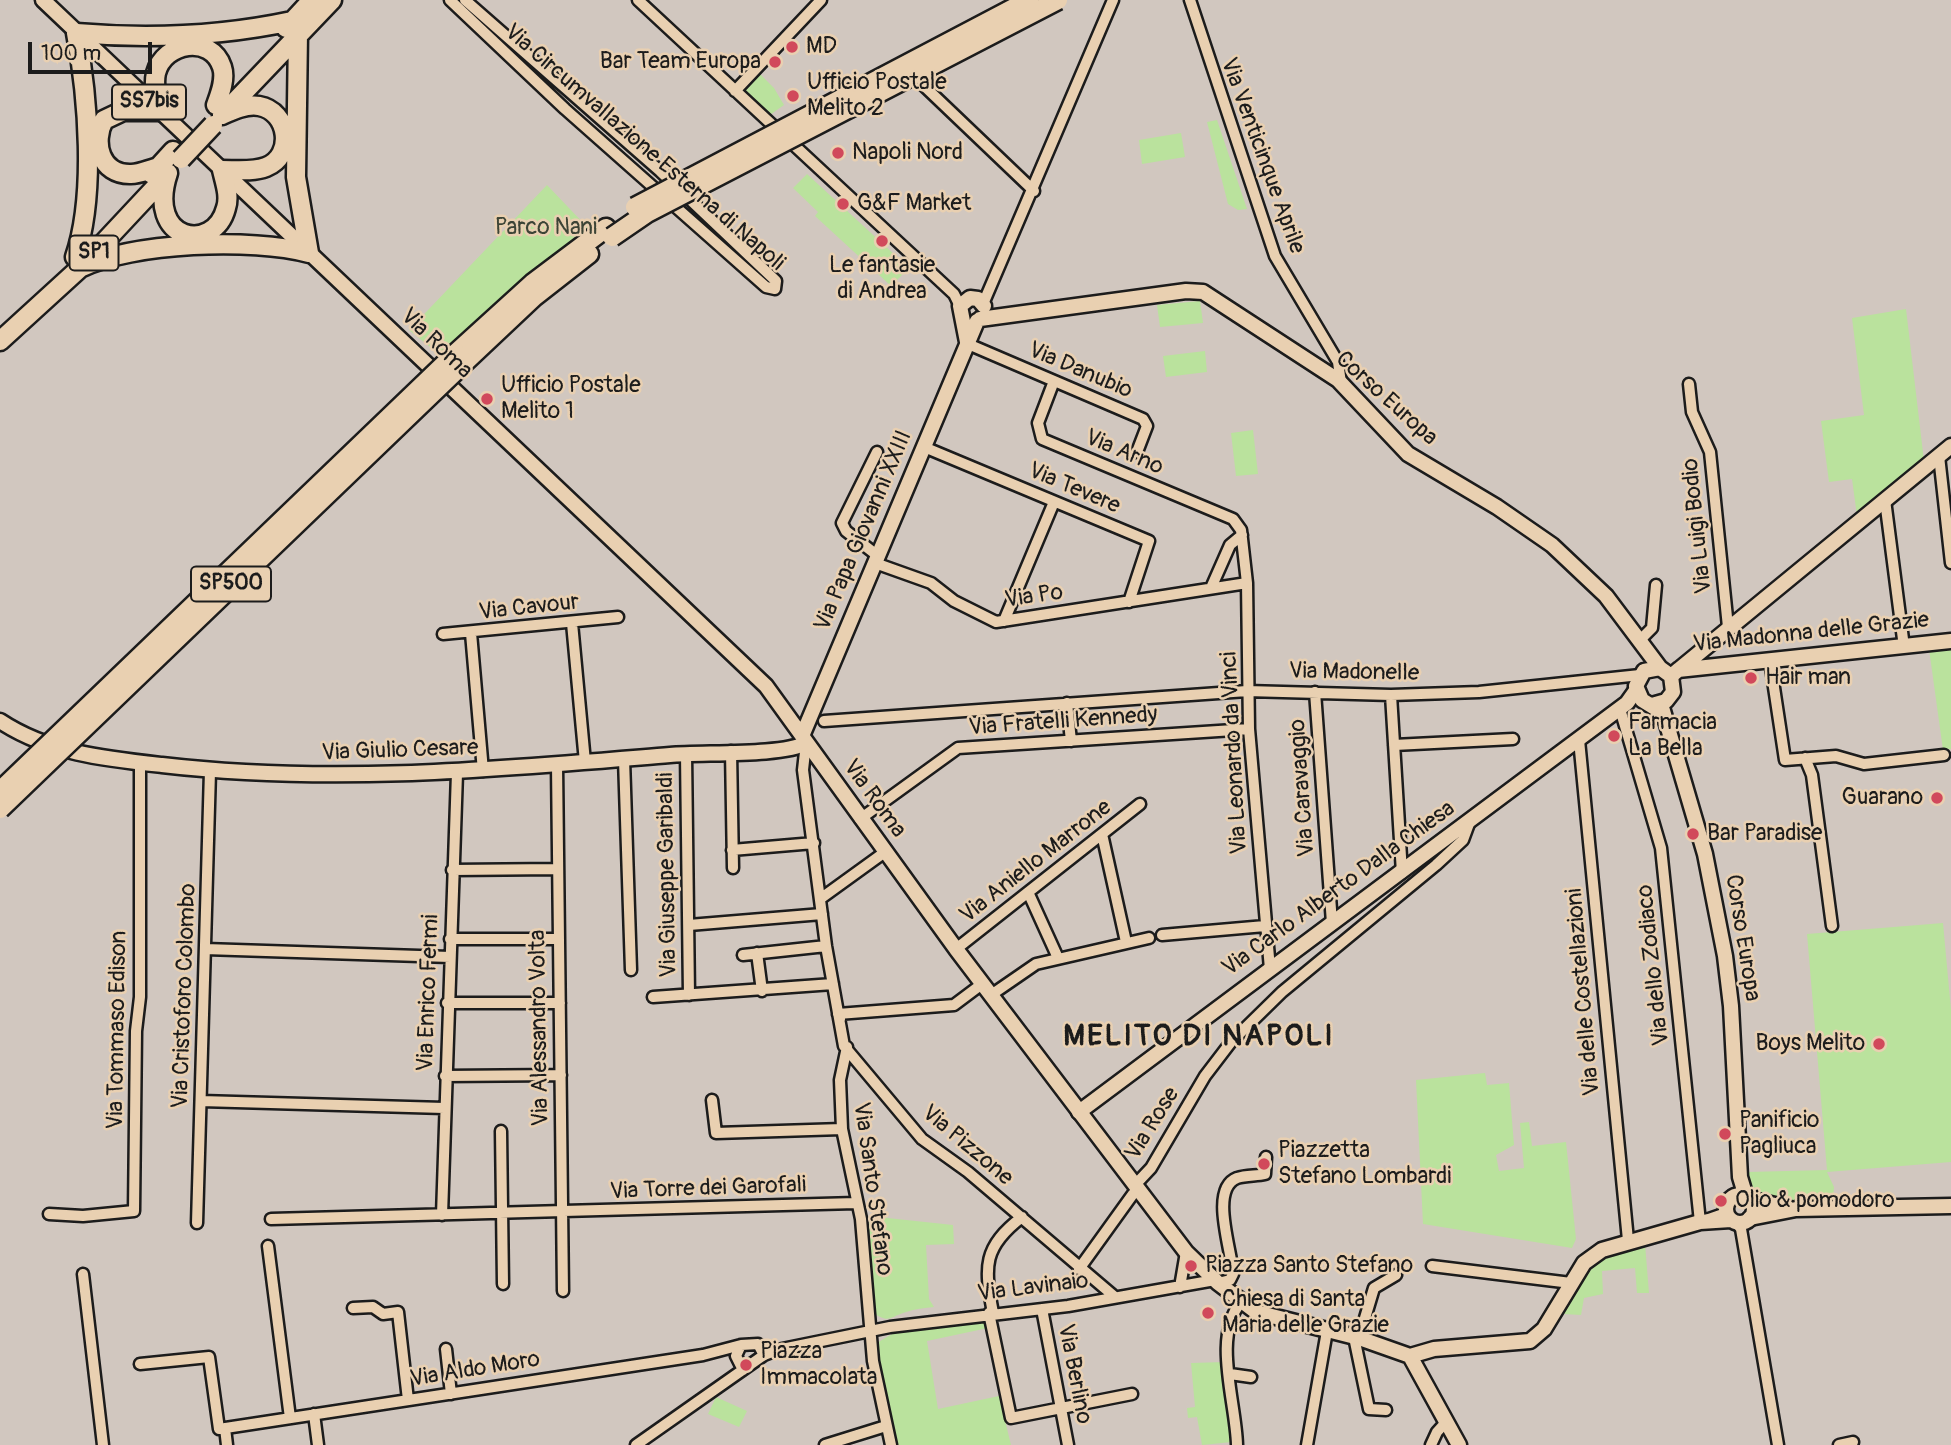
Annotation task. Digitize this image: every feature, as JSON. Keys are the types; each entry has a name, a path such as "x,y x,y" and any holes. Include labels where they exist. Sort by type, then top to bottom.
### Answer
{"highway":[{"name":"SP1","path":"0,341 78,262 295,27 332,0"},
{"name":"SP500","path":"0,791 461,357 642,202 1028,0"},
{"name":"SP500","path":"609,232 1058,0"},
{"name":"SP1","path":"295,27 310,1"},
{"path":"295,27 296,177 309,253 253,244 141,250 78,262 86,219 87,189 86,96 76,33 111,36 295,27"},
{"path":"183,46 206,49 222,66 223,76 214,116 257,106 270,110 285,129 284,150 277,161 265,167 222,170 227,206 222,221 198,236 178,231 164,216 163,170 120,173 102,160 97,140 104,120 112,115 134,110 159,111 155,88 156,73 169,51 183,46"},
{"name":"SP1","path":"0,328 78,262"},
{"name":"SP500","path":"0,809 461,357"}],"main road":[{"name":"SS7bis","path":"43,0 222,170"},
{"name":"Via Roma","path":"222,170 569,502 742,660 766,686 806,749 1134,1189 1186,1252 1216,1282 1241,1302 1273,1318 1357,1338 1410,1356"},
{"name":"Corso Europa","path":"972,307 1018,313 1186,291 1203,292 1315,365 1338,376 1408,454 1497,507 1552,545 1606,596 1668,672"},
{"path":"968,344 972,307"},
{"name":"Via Papa Giovanni XXIII","path":"806,749 876,559 968,344"},
{"path":"1649,698 1648,669 1668,672 1728,627 1945,451"},
{"name":"Corso Europa","path":"1640,640 1649,698 1713,885 1731,1006 1743,1197"},
{"name":"Via Madonna delle Grazie","path":"1668,672 1951,641"},
{"name":"Via Carlo Alberto Dalla Chiesa","path":"1079,1112 1623,706 1673,692 1668,672"},
{"name":"Via Giulio Cesare","path":"0,721 32,738 77,753 210,771 307,776 457,773 686,754 806,749"},
{"path":"1738,1221 1728,1201 1743,1197 1796,1209"},
{"path":"1738,1221 1754,1208 1743,1197"},
{"path":"1459,1445 1410,1356 1434,1349 1530,1341 1544,1329 1571,1283 1592,1256 1628,1240 1700,1222 1738,1221 1796,1209 1951,1206"}],"street":[{"name":"Via Circumvallazione Esterna di Napoli","path":"450,0 565,109 766,287 775,289 776,281 660,171 465,0"},
{"path":"638,0 972,307 999,272 1114,0"},
{"path":"735,91 821,0"},
{"name":"Via Venticinque Aprile","path":"1190,0 1275,256 1334,354"},
{"path":"922,83 1034,191"},
{"name":"Via Danubio","path":"968,344 1145,420 1146,429 1137,452"},
{"path":"1315,365 1328,364 1334,354"},
{"path":"1334,354 1338,376"},
{"name":"Via Arno","path":"1054,381 1038,423 1042,439 1233,519 1242,535"},
{"name":"Via Luigi Bodio","path":"1689,383 1692,412 1710,452 1728,627"},
{"name":"Via Tevere","path":"924,447 1149,541 1150,545 1129,602"},
{"path":"1945,451 1951,563"},
{"name":"Via Po","path":"877,452 842,523 846,531 876,559 931,583 949,598 984,618 1004,621 1247,583"},
{"path":"1885,500 1904,647"},
{"path":"1004,621 1054,502"},
{"path":"1211,588 1228,548 1242,535"},
{"name":"Via Leonardo da Vinci","path":"1242,535 1250,643 1247,691 1249,729 1270,969"},
{"path":"1640,640 1652,628 1656,585"},
{"name":"Via Cavour","path":"443,634 618,617"},
{"path":"572,622 585,762"},
{"path":"471,633 482,771"},
{"path":"1770,661 1784,758 1836,756 1864,764 1944,755"},
{"name":"Via Madonelle","path":"824,720 1247,691 1391,695 1479,692 1649,698"},
{"name":"Via Caravaggio","path":"1315,692 1332,923"},
{"path":"1391,695 1402,873"},
{"path":"1067,703 1071,741"},
{"name":"Via dello Zodiaco","path":"1623,706 1661,848 1700,1222"},
{"name":"Via Fratelli Kennedy","path":"860,819 955,750 1249,729"},
{"path":"1394,745 1513,739"},
{"name":"Via delle Costellazioni","path":"1579,740 1628,1240"},
{"path":"806,749 804,778 826,946 847,1050"},
{"path":"731,751 733,868"},
{"path":"781,752 797,763 804,778"},
{"name":"Via Giuseppe Garibaldi","path":"686,754 689,995"},
{"path":"1805,758 1812,772 1832,926"},
{"path":"624,759 631,970"},
{"name":"Via Tommaso Edison","path":"49,1214 83,1216 134,1211 136,1031 140,997 140,763"},
{"name":"Via Alessandro Volta","path":"557,765 563,1291"},
{"name":"Via Cristoforo Colombo","path":"197,1223 210,771"},
{"name":"Via Enrico Fermi","path":"442,1215 447,1003 457,773"},
{"name":"Via Aniello Marrone","path":"956,949 1007,912 1028,892 1140,804"},
{"name":"Via Rose","path":"1075,1266 1151,1168 1205,1076 1231,1042 1282,992 1436,865 1463,839 1470,821"},
{"path":"1102,834 1126,942"},
{"path":"732,850 814,843"},
{"path":"820,899 885,852"},
{"path":"452,870 557,869"},
{"path":"1028,892 1058,957"},
{"path":"689,925 822,914"},
{"path":"1162,935 1265,926"},
{"path":"838,1014 954,1005 1036,964 1149,938"},
{"path":"450,939 559,939"},
{"path":"743,955 826,946"},
{"path":"205,949 450,957"},
{"path":"757,953 762,991"},
{"path":"653,996 762,991 833,984"},
{"path":"447,1003 560,1003"},
{"name":"Via Santo Stefano","path":"847,1050 840,1080 842,1129 861,1219 870,1333 891,1445"},
{"name":"Via Pizzone","path":"847,1050 922,1139 1022,1217 1075,1266 1115,1297"},
{"path":"445,1076 561,1075"},
{"path":"712,1100 716,1133 842,1129"},
{"path":"201,1101 444,1108"},
{"path":"501,1131 503,1284"},
{"path":"1186,1252 1180,1287 1230,1280 1233,1274 1223,1208 1225,1189 1237,1179 1266,1174 1266,1157"},
{"name":"Via Torre dei Garofali","path":"274,1219 856,1203"},
{"path":"1022,1217 1008,1228 991,1251 987,1279 1011,1418 1132,1394"},
{"path":"1738,1221 1778,1445"},
{"path":"268,1246 290,1418"},
{"path":"1433,1266 1571,1283"},
{"path":"83,1274 103,1445"},
{"path":"1386,1410 1372,1410 1369,1407 1357,1338 1374,1289 1396,1275"},
{"name":"Via Lavinaio","path":"870,1333 890,1327 1042,1309 1180,1287"},
{"path":"1237,1445 1228,1328 1241,1302"},
{"path":"354,1308 373,1307 383,1314 398,1312 408,1400"},
{"name":"Via Berlino","path":"1042,1309 1068,1445"},
{"path":"868,1316 890,1327"},
{"path":"1307,1445 1327,1331"},
{"path":"636,1445 744,1367 762,1350 870,1333"},
{"path":"744,1367 736,1348 749,1342 762,1350"},
{"name":"Via Aldo Moro","path":"225,1429 736,1348"},
{"path":"446,1349 451,1394"},
{"path":"140,1364 209,1357 218,1428 225,1429 227,1445"},
{"path":"1230,1374 1251,1377"},
{"path":"314,1415 318,1445"},
{"path":"1431,1445 1437,1432 1447,1421"},
{"path":"825,1445 886,1426"},
{"path":"1839,1445 1853,1442"}],"green space":[{"path":"757,71 774,88 784,105 767,117 739,90"},
{"path":"1217,120 1247,209 1238,210 1228,204 1207,122"},
{"path":"1181,133 1185,157 1142,164 1139,140"},
{"path":"807,174 909,268 891,286 815,216 818,212 793,188"},
{"name":"Parco Nani","path":"547,185 589,229 440,355 409,330"},
{"path":"1200,301 1203,323 1160,327 1157,305"},
{"path":"1906,309 1924,461 1857,516 1852,479 1829,482 1821,421 1864,415 1852,318"},
{"path":"1205,351 1207,372 1166,377 1163,356"},
{"path":"1253,430 1258,474 1236,476 1231,433"},
{"path":"1951,646 1951,749 1943,750 1929,649"},
{"path":"1943,923 1951,1010 1951,1162 1827,1172 1834,1187 1833,1199 1778,1199 1758,1196 1752,1192 1748,1185 1747,1172 1827,1170 1807,934"},
{"path":"1485,1073 1487,1085 1509,1083 1514,1145 1496,1155 1499,1171 1524,1168 1520,1123 1529,1122 1532,1146 1566,1142 1576,1239 1572,1248 1423,1224 1416,1080"},
{"path":"869,1216 953,1225 954,1244 926,1245 929,1299 934,1307 909,1311 888,1319 870,1311"},
{"path":"1645,1244 1649,1293 1637,1293 1635,1268 1602,1271 1603,1294 1584,1298 1581,1315 1564,1314 1578,1283 1592,1265 1614,1253"},
{"path":"987,1316 988,1328 927,1341 938,1409 999,1396 1011,1445 897,1445 887,1413 875,1344 902,1328"},
{"path":"1224,1362 1232,1442 1202,1445 1197,1417 1188,1418 1187,1408 1195,1407 1191,1363"},
{"path":"716,1397 747,1411 739,1427 708,1414"}],"place":[{"name":"MD","path":"792,47"},
{"name":"Bar Team Europa","path":"775,62"},
{"name":"Ufficio Postale Melito 2","path":"793,96"},
{"name":"Napoli Nord","path":"838,153"},
{"name":"G&F Market","path":"843,204"},
{"name":"Le fantasie di Andrea","path":"882,241"},
{"name":"Ufficio Postale Melito 1","path":"487,399"},
{"name":"Hair man","path":"1751,678"},
{"name":"Farmacia La Bella","path":"1614,736"},
{"name":"Guarano","path":"1937,798"},
{"name":"Bar Paradise","path":"1693,834"},
{"name":"Boys Melito","path":"1879,1044"},
{"name":"Panificio Pagliuca","path":"1725,1134"},
{"name":"Piazzetta Stefano Lombardi","path":"1264,1164"},
{"name":"Olio & pomodoro","path":"1721,1201"},
{"name":"Piazza Santo Stefano","path":"1191,1266"},
{"name":"Chiesa di Santa Maria delle Grazie","path":"1208,1313"},
{"name":"Piazza Immacolata","path":"746,1365"}],"district":[{"name":"MELITO DI NAPOLI","path":"1199,1037"}]}
